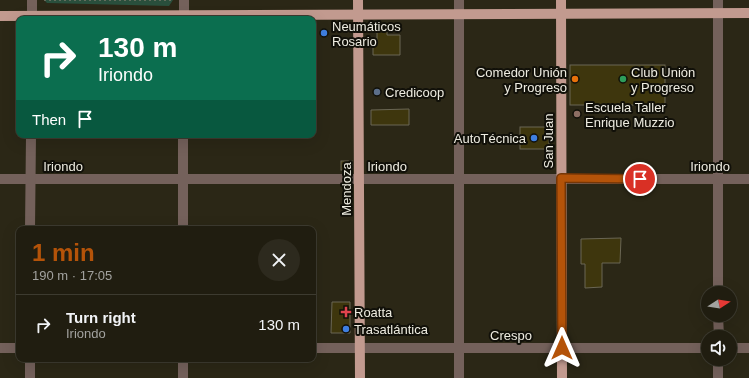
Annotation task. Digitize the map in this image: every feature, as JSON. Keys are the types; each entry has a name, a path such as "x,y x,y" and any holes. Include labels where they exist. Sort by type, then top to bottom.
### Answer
{"main road":[{"name":"Mendoza","path":"358,0 360,378"},
{"name":"San Juan","path":"561,0 562,378"},
{"path":"242,16 358,14 749,13"},
{"path":"0,16 16,16"}],"street":[{"path":"32,0 32,16"},
{"path":"184,0 184,16"},
{"path":"459,0 459,378"},
{"path":"718,0 718,286"},
{"path":"30,226 31,138"},
{"path":"183,138 183,226"},
{"name":"Iriondo","path":"0,178 749,179"},
{"path":"0,348 16,348"},
{"name":"Crespo","path":"316,348 701,348"},
{"path":"737,348 749,348"},
{"path":"30,362 30,378"},
{"path":"183,362 183,378"},
{"path":"718,366 718,378"}],"path":[{"path":"44,0 173,0"}],"green space":[{"path":"44,0 173,0 169,6 47,3"}],"building":[{"path":"377,29 387,29 387,35 400,35 400,55 373,55 373,45 377,45"},
{"name":"Club Unión y Progreso","path":"570,65 665,65 665,105 570,105"},
{"path":"409,109 409,125 371,125 371,110"},
{"name":"AutoTécnica","path":"520,127 549,127 549,149 520,149"},
{"path":"341,161 352,161 352,170 341,170"},
{"path":"621,238 620,263 602,263 602,287 585,288 585,264 581,264 581,239"},
{"path":"332,302 350,302 350,333 331,333"}],"place":[{"name":"Neumáticos Rosario","path":"324,33"},
{"name":"Comedor Unión y Progreso","path":"575,79"},
{"name":"Club Unión y Progreso","path":"623,79"},
{"name":"Credicoop","path":"377,92"},
{"name":"Escuela Taller Enrique Muzzio","path":"577,114"},
{"name":"AutoTécnica","path":"534,138"},
{"name":"Roatta","path":"346,312"},
{"name":"Trasatlántica","path":"346,329"}],"route":[{"path":"562,348 561,178 640,179"}]}
